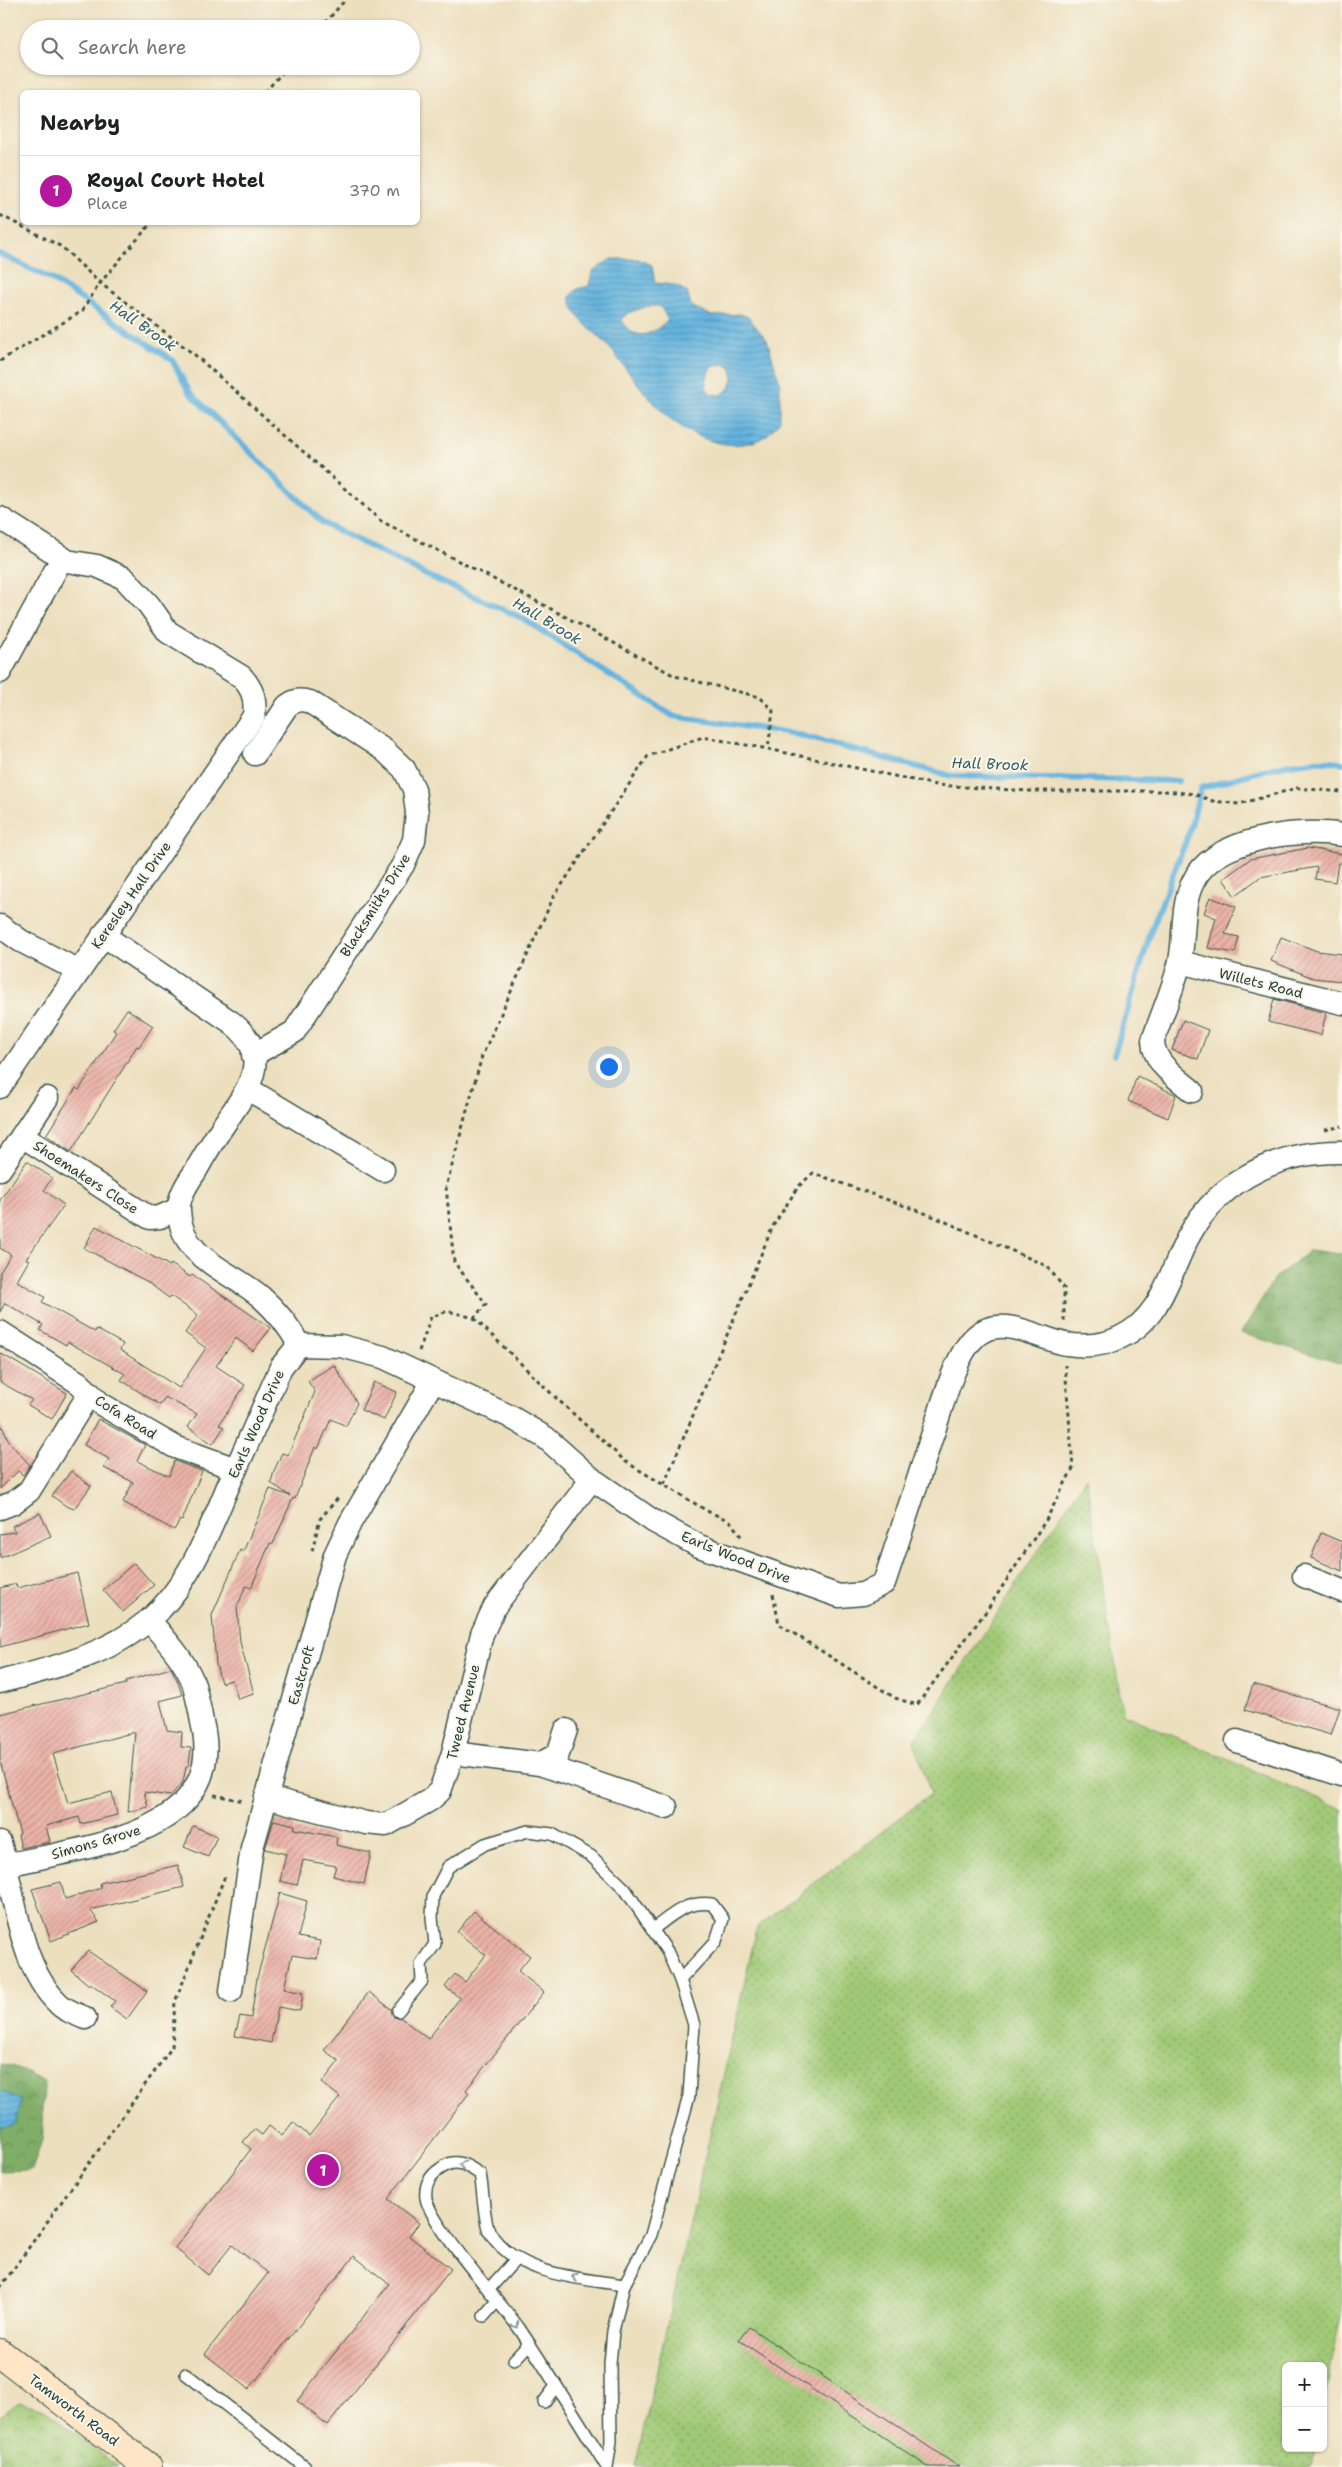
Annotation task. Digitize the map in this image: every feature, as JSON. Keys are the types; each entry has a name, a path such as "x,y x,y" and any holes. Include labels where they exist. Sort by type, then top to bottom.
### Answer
{"main road":[{"name":"Tamworth Road","path":"4,2365 148,2467"}],"street":[{"path":"0,518 63,558 0,672"},
{"name":"Keresley Hall Drive","path":"0,1087 254,716 256,701 250,687 242,677 168,632 149,605 124,578 97,566 61,560"},
{"name":"Blacksmiths Drive","path":"253,1056 294,1032 403,865 414,840 417,813 414,789 404,769 384,750 310,702 302,700 293,701 287,706 255,754"},
{"path":"1192,1091 1159,1062 1153,1050 1153,1041 1180,962 1187,900 1192,882 1204,867 1215,859 1250,842 1287,834 1312,832 1342,835"},
{"path":"0,926 21,941 79,971"},
{"path":"103,935 245,1033 252,1044 254,1069 248,1089 186,1186 178,1208 184,1233 192,1249 260,1297 287,1324 299,1345"},
{"name":"Willets Road","path":"1180,962 1342,1003"},
{"path":"248,1089 383,1170"},
{"path":"0,1169 48,1098"},
{"name":"Shoemakers Close","path":"22,1136 150,1218 160,1217 178,1208"},
{"name":"Earls Wood Drive","path":"0,1682 74,1663 118,1640 149,1620 173,1594 203,1545 281,1367 299,1345 340,1346 383,1357 509,1416 546,1438 592,1479 653,1522 699,1546 839,1596 863,1594 884,1583 954,1371 975,1336 986,1330 1005,1327 1064,1344 1100,1344 1122,1337 1139,1326 1153,1313 1191,1231 1216,1197 1260,1168 1282,1160 1309,1154 1342,1152"},
{"name":"Cofa Road","path":"0,1332 79,1383 101,1404 175,1447 236,1469"},
{"name":"Eastcroft","path":"231,1990 252,1848 257,1800 335,1556 350,1523 433,1381"},
{"path":"0,1508 13,1503 29,1491 89,1394"},
{"name":"Tweed Avenue","path":"257,1800 366,1824 386,1824 430,1800 440,1791 453,1753 482,1634 495,1606 592,1479"},
{"path":"1304,1576 1342,1591"},
{"name":"Simons Grove","path":"6,1865 112,1840 153,1825 180,1808 194,1790 203,1773 207,1749 193,1684 177,1655 149,1620"},
{"path":"540,1764 558,1754 566,1730"},
{"path":"1237,1741 1342,1775"},
{"path":"453,1753 540,1764 666,1807"},
{"path":"0,1843 26,1949 41,1983 59,2005 84,2018"}],"lane":[{"path":"398,2011 422,1981 421,1964 435,1944 432,1918 433,1896 448,1867 485,1844 528,1831 552,1834 591,1856 624,1889 667,1951 680,1980 694,2025 689,2096 651,2234 624,2285 613,2331 610,2364 611,2434 607,2467"},
{"path":"652,1930 680,1910 696,1902 712,1904 724,1920 716,1940 680,1980"},
{"path":"607,2467 529,2344 437,2221 426,2200 426,2182 436,2171 450,2163 465,2164 480,2174 488,2230 517,2258 548,2273 624,2285"},
{"path":"489,2289 517,2258"},
{"path":"484,2316 497,2300"},
{"path":"514,2360 529,2344"},
{"path":"186,2374 305,2467"},
{"path":"544,2402 556,2386"}],"path":[{"path":"328,20 345,0"},
{"path":"267,90 280,75"},
{"path":"0,216 62,247 100,283 195,355 381,521 540,603 675,676 760,697 773,711 768,748 936,785 1026,792 1166,791 1194,794 1213,801 1238,804 1297,788 1342,792"},
{"path":"0,361 82,311 100,283 149,225"},
{"path":"1325,1130 1342,1126"},
{"path":"664,1484 773,1226 798,1187 813,1172 930,1215 1046,1266 1064,1288 1064,1344 1073,1468 1046,1520 987,1610 917,1706 895,1698 779,1624 772,1590"},
{"path":"474,1318 555,1398 626,1462 709,1512 730,1521 746,1543"},
{"path":"194,1790 257,1800"}],"green space":[{"path":"1310,1250 1342,1254 1342,1364 1241,1333 1274,1279"},
{"path":"1086,1477 1123,1714 1342,1809 1342,2316 1327,2385 1327,2362 1282,2362 1282,2452 1314,2452 1309,2467 635,2467 757,1927 931,1794 914,1741"},
{"path":"0,2064 18,2068 45,2082 42,2108 43,2137 32,2170 0,2171"},
{"path":"19,2402 44,2409 118,2467 0,2467 0,2416"}],"water":[{"path":"611,259 638,259 652,265 655,283 675,285 687,292 691,306 712,316 740,314 748,317 767,340 780,383 780,421 767,435 755,441 741,444 714,442 688,431 676,423 650,399 603,340 577,314 570,297 577,289 589,286 592,272","holes":["648,306 660,306 668,320 662,326 649,333 637,334 631,332 621,319 628,313","724,364 732,369 732,384 721,395 712,394 706,388 707,377 711,367"]},
{"path":"0,2090 22,2101 15,2124 0,2129"}],"building":[{"path":"1308,848 1342,854 1342,863 1338,863 1335,882 1315,879 1317,867 1260,877 1235,896 1223,879 1250,859"},
{"path":"1210,897 1236,907 1225,934 1239,937 1235,953 1208,948 1216,918 1204,913"},
{"path":"1281,937 1317,951 1342,954 1342,981 1313,978 1271,961"},
{"path":"1274,999 1326,1013 1321,1035 1268,1022"},
{"path":"127,1009 153,1026 139,1047 137,1046 71,1152 46,1135 76,1088 79,1090 97,1062 116,1032 113,1030"},
{"path":"1183,1020 1208,1030 1198,1059 1172,1050"},
{"path":"1137,1076 1176,1095 1168,1118 1128,1101"},
{"path":"27,1161 52,1178 44,1190 64,1205 26,1259 29,1260 17,1281 45,1297 42,1302 95,1332 96,1329 123,1344 120,1350 179,1388 206,1348 185,1333 198,1315 171,1296 169,1298 146,1281 84,1248 96,1226 170,1266 171,1264 190,1277 192,1275 271,1328 253,1351 236,1338 216,1366 245,1385 219,1425 224,1427 213,1444 188,1427 197,1414 165,1397 160,1405 121,1380 125,1374 68,1342 66,1345 40,1330 43,1325 5,1303 0,1312 0,1272 11,1255 0,1248 0,1200"},
{"path":"0,1353 67,1393 52,1419 28,1405 32,1400 0,1382"},
{"path":"334,1365 357,1403 346,1426 331,1419 318,1449 315,1447 295,1499 293,1498 273,1544 270,1543 251,1588 246,1586 237,1607 240,1642 254,1694 238,1699 232,1680 221,1683 216,1664 212,1615 240,1550 243,1552 270,1489 290,1496 271,1483 274,1471 282,1453 288,1455 315,1392 308,1381"},
{"path":"374,1382 397,1392 384,1420 361,1410"},
{"path":"98,1419 145,1445 137,1461 169,1476 174,1461 202,1471 182,1521 180,1520 174,1530 123,1502 133,1482 104,1468 109,1459 84,1445"},
{"path":"0,1422 9,1442 30,1465 23,1475 18,1471 0,1489"},
{"path":"71,1471 91,1486 74,1509 52,1496"},
{"path":"40,1513 51,1536 0,1558 0,1534 15,1532 12,1526"},
{"path":"1321,1533 1342,1542 1342,1571 1311,1558"},
{"path":"134,1563 154,1585 123,1612 103,1590"},
{"path":"77,1573 89,1623 0,1647 0,1588 16,1584 17,1588"},
{"path":"171,1668 182,1695 160,1701 167,1730 182,1732 181,1747 191,1748 189,1764 186,1767 183,1782 170,1796 144,1792 148,1807 128,1812 135,1732 53,1754 68,1803 112,1792 117,1815 81,1824 79,1817 46,1826 50,1842 21,1848 18,1835 20,1834 0,1761 0,1714 126,1684 126,1681"},
{"path":"1253,1684 1340,1708 1331,1735 1245,1710"},
{"path":"274,1820 295,1825 294,1829 337,1837 336,1845 371,1853 364,1884 333,1876 336,1866 303,1860 297,1885 280,1881 286,1854 265,1849"},
{"path":"193,1826 217,1836 208,1857 184,1847"},
{"path":"178,1865 184,1887 90,1910 99,1922 51,1941 32,1889 61,1882 65,1899 101,1888 100,1883"},
{"path":"280,1893 307,1901 298,1937 320,1941 317,1959 292,1955 284,1989 303,1993 300,2011 278,2007 271,2043 235,2036 240,2016 251,2018 257,1978"},
{"path":"474,1911 530,1956 518,1971 544,1992 466,2090 469,2093 388,2199 419,2223 409,2236 451,2269 328,2425 297,2401 389,2284 354,2256 249,2389 205,2354 268,2273 232,2245 208,2275 175,2248 251,2149 243,2142 254,2129 262,2135 269,2126 282,2136 293,2122 309,2136 340,2097 322,2083 339,2061 324,2050 369,1992 391,2009 394,2017 401,2018 428,2039 460,1998 445,1987 455,1974 465,1982 486,1955 457,1932"},
{"path":"88,1951 147,1991 127,2019 110,2007 115,2001 90,1983 89,1985 71,1970"},
{"path":"749,2327 959,2467 928,2467 739,2340"}],"waterway":[{"name":"Hall Brook","path":"0,254 50,278 172,360 190,393 323,523 426,575 522,618 673,716 791,733 951,776 1178,781"},
{"path":"1114,1055 1152,928 1189,833 1201,788 1291,764 1310,761 1342,763"}],"place":[{"name":"Royal Court Hotel","path":"323,2170"}]}
